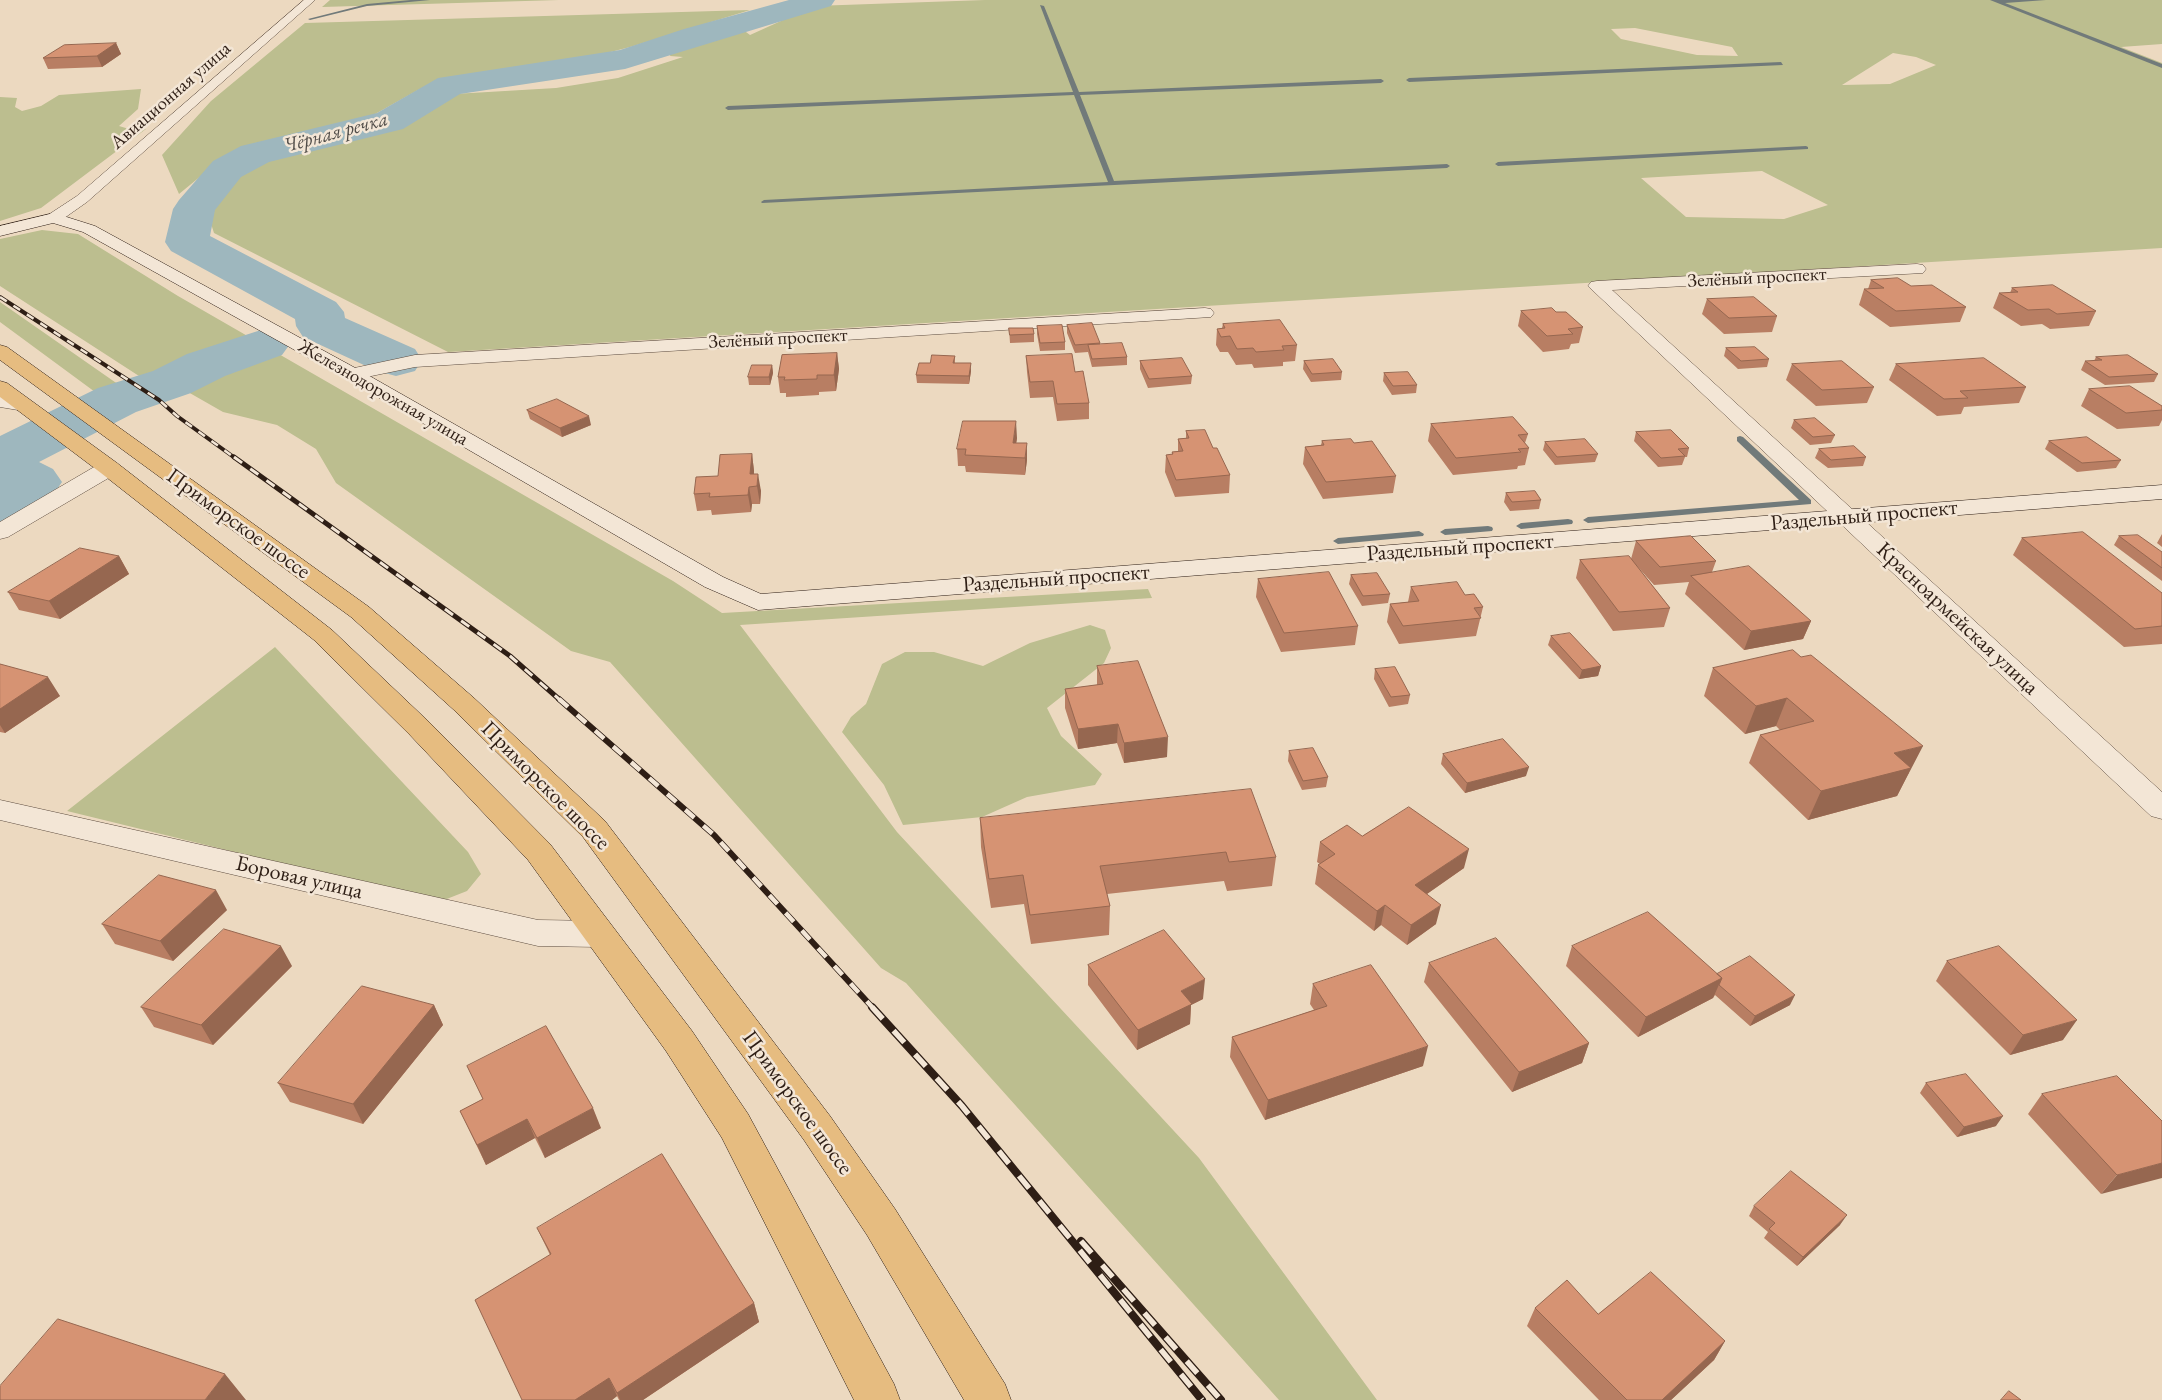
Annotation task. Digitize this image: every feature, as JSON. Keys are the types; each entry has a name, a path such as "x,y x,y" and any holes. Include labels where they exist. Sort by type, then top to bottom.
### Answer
{"main road":[{"name":"Приморское шоссе","path":"0,351 67,419 108,468 322,635 419,728 539,852 679,1041 735,1126 878,1400"},
{"name":"Приморское шоссе","path":"0,387 24,405 67,419 360,612 464,704 594,829 817,1128 881,1222 989,1400"}],"street":[{"name":"Авиационная улица","path":"54,218 82,199 310,0"},
{"name":"Железнодорожная улица","path":"0,231 54,218 89,228 352,374 714,582 758,602"},
{"name":"Зелёный проспект","path":"1597,286 1917,269"},
{"name":"Красноармейская улица","path":"1597,286 2162,809"},
{"name":"Зелёный проспект","path":"352,374 415,361 1205,313"},
{"path":"0,401 24,405"},
{"path":"0,532 108,468"},
{"name":"Раздельный проспект","path":"758,602 2162,492"},
{"name":"Боровая улица","path":"0,810 538,933 600,934"}],"green space":[{"path":"330,0 559,0 322,7"},
{"path":"985,0 2162,0 2162,44 2121,47 2162,63 2162,248 448,352 214,233 206,208 235,171 302,148 405,122 454,94 556,88 618,78 683,57 670,56 675,37 742,29 750,35 814,6","holes":["1635,28 1732,47 1738,56 1697,55 1621,39 1611,29","1893,53 1916,57 1936,65 1890,84 1842,85","1762,171 1828,205 1784,219 1686,217 1641,178"]},
{"path":"750,10 591,57 487,74 445,78 418,90 359,123 276,141 218,162 179,194 162,155 211,101 305,23"},
{"path":"141,89 138,109 119,126 129,129 146,129 41,208 0,221 0,97 17,98 15,107 22,111 41,106 59,95"},
{"path":"42,230 78,234 178,296 673,581 722,613 1148,589 1152,598 740,625 897,832 1199,1158 1377,1400 1279,1400 906,983 881,968 610,662 571,651 336,483 316,449 277,425 223,412 174,384 198,371 197,361 189,371 170,382 156,387 0,286 0,239"},
{"path":"0,302 131,394 110,403 0,322"},
{"path":"1090,625 1105,630 1111,648 1104,663 1047,708 1061,736 1102,774 1095,785 1027,797 982,817 903,825 884,785 842,732 851,717 866,704 882,664 905,652 934,652 983,666 1030,643"},
{"path":"275,647 468,852 481,874 467,891 439,902 67,811"}],"building":[{"path":"116,43 97,56 43,58 64,45"},
{"path":"1898,278 1911,286 1932,285 1966,307 1896,311 1864,289 1884,288 1871,280"},
{"path":"2053,285 2096,311 2057,314 2049,309 2028,310 1999,293 2018,292 2012,288"},
{"path":"1754,297 1777,316 1729,318 1707,299"},
{"path":"1552,308 1556,312 1566,312 1583,327 1568,329 1573,334 1547,336 1521,311"},
{"path":"1280,320 1297,345 1282,346 1284,350 1256,352 1253,348 1237,349 1230,336 1221,337 1217,329 1225,328 1223,324"},
{"path":"1092,323 1100,343 1075,345 1067,325"},
{"path":"1062,325 1065,342 1040,343 1037,326"},
{"path":"1009,328 1033,328 1034,334 1010,335"},
{"path":"1122,343 1127,357 1092,359 1088,345"},
{"path":"1755,347 1769,359 1741,361 1726,348"},
{"path":"837,353 834,375 817,375 817,379 784,380 785,377 778,377 782,355"},
{"path":"1072,354 1075,372 1083,371 1089,403 1057,404 1053,381 1030,382 1026,356"},
{"path":"932,355 955,356 953,363 971,363 969,376 916,375 919,363 930,363"},
{"path":"2128,355 2158,374 2109,377 2085,361 2102,360 2096,357"},
{"path":"1182,358 1192,376 1149,379 1140,361"},
{"path":"1984,358 2026,387 1960,391 1968,398 1944,399 1896,364"},
{"path":"1333,359 1342,372 1312,374 1304,361"},
{"path":"1842,361 1874,387 1822,390 1792,364"},
{"path":"752,365 772,365 769,377 748,377"},
{"path":"1408,372 1417,385 1393,386 1384,373"},
{"path":"2130,386 2162,406 2162,410 2126,413 2089,389"},
{"path":"557,399 589,416 560,428 527,410"},
{"path":"1513,417 1528,434 1518,435 1529,448 1518,449 1521,452 1456,458 1431,424"},
{"path":"1815,418 1835,435 1813,437 1794,420"},
{"path":"963,421 1016,421 1013,443 1027,443 1025,458 965,455 966,449 957,449"},
{"path":"1205,430 1213,448 1217,448 1230,475 1176,480 1166,455 1173,454 1172,452 1183,451 1178,439 1189,438 1186,431"},
{"path":"1671,430 1689,448 1678,449 1685,456 1661,458 1636,432"},
{"path":"2087,437 2121,460 2082,463 2049,441"},
{"path":"1351,439 1354,443 1372,441 1396,476 1326,482 1305,447 1324,445 1322,441"},
{"path":"1585,439 1598,454 1557,457 1545,442"},
{"path":"1854,446 1866,457 1831,460 1819,449"},
{"path":"752,454 750,474 758,474 757,486 749,487 748,495 709,497 710,493 694,494 696,477 718,476 720,455"},
{"path":"1535,491 1541,500 1512,502 1506,493"},
{"path":"2083,532 2162,593 2162,626 2135,629 2022,538"},
{"path":"2138,535 2162,552 2162,568 2119,536"},
{"path":"1691,536 1716,561 1660,567 1636,541"},
{"path":"80,548 119,556 49,601 8,592"},
{"path":"1629,556 1670,608 1619,612 1580,560"},
{"path":"1749,566 1811,621 1751,631 1691,576"},
{"path":"1329,572 1358,626 1284,633 1258,579"},
{"path":"1377,573 1390,594 1363,596 1351,575"},
{"path":"1457,582 1465,595 1474,594 1483,607 1474,608 1481,618 1403,626 1390,604 1419,601 1411,587"},
{"path":"1570,633 1601,666 1582,670 1551,636"},
{"path":"1793,650 1801,657 1811,655 1923,746 1894,753 1911,768 1821,791 1760,735 1814,721 1787,698 1756,706 1713,668"},
{"path":"1138,661 1168,737 1124,743 1118,724 1078,729 1065,689 1103,684 1097,666"},
{"path":"0,664 48,677 0,709"},
{"path":"1395,667 1410,695 1391,697 1375,669"},
{"path":"1503,739 1529,767 1467,783 1443,754"},
{"path":"1313,748 1328,777 1303,781 1289,751"},
{"path":"1251,789 1276,857 1229,862 1226,852 1100,866 1110,906 1030,915 1023,875 989,879 980,818"},
{"path":"1409,807 1469,849 1415,885 1441,905 1411,925 1385,905 1377,911 1318,865 1335,854 1320,842 1347,825 1362,836"},
{"path":"159,875 216,890 160,941 102,924"},
{"path":"1648,912 1722,978 1646,1017 1572,946"},
{"path":"224,929 281,946 201,1025 141,1007"},
{"path":"1164,930 1205,979 1181,991 1192,1004 1138,1030 1088,965"},
{"path":"1496,938 1589,1043 1519,1072 1429,963"},
{"path":"1999,946 2077,1020 2023,1035 1947,961"},
{"path":"1750,956 1795,995 1755,1016 1719,985 1722,978 1717,974"},
{"path":"1371,965 1428,1046 1268,1100 1232,1037 1327,1006 1313,984"},
{"path":"362,986 434,1005 353,1104 278,1083"},
{"path":"546,1026 593,1108 537,1138 527,1119 477,1145 460,1111 483,1099 467,1066"},
{"path":"1966,1074 2003,1116 1964,1127 1926,1083"},
{"path":"2117,1076 2162,1121 2162,1163 2117,1175 2042,1094"},
{"path":"662,1154 754,1303 617,1393 609,1378 575,1400 522,1400 475,1300 551,1254 537,1228"},
{"path":"1791,1171 1847,1215 1803,1257 1769,1229 1775,1223 1754,1206"},
{"path":"1651,1272 1725,1341 1662,1400 1627,1400 1535,1308 1567,1280 1598,1314"},
{"path":"58,1319 225,1374 205,1400 0,1400 0,1386"},
{"path":"2009,1391 2021,1400 2001,1400"}],"waterway":[{"path":"310,19 367,5 428,0"},
{"name":"Чёрная речка","path":"396,360 321,326 319,312 187,242 194,209 227,169 255,154 390,121 450,85 625,59 695,36 821,0"},
{"path":"1992,0 2162,66"},
{"path":"2002,2 2044,0"},
{"path":"1042,6 1076,94"},
{"path":"1409,80 1781,64"},
{"path":"1076,94 1381,81"},
{"path":"728,108 1076,94"},
{"path":"1076,94 1112,184"},
{"path":"1498,164 1806,148"},
{"path":"1112,184 1447,166"},
{"path":"764,202 1112,184"},
{"name":"Чёрная речка","path":"0,506 32,482 3,467 15,451 117,400 172,382 206,365 264,344"},
{"path":"1588,520 1807,502 1740,439"},
{"path":"1521,526 1568,522"},
{"path":"1445,532 1488,529"},
{"path":"1338,541 1419,534"}],"railway":[{"path":"0,297 159,400 177,416 235,458"},
{"path":"234,457 510,656 560,700"},
{"path":"559,699 714,835 873,1008"},
{"path":"872,1007 962,1106 1202,1400"},
{"path":"1081,1241 1221,1400"}]}
